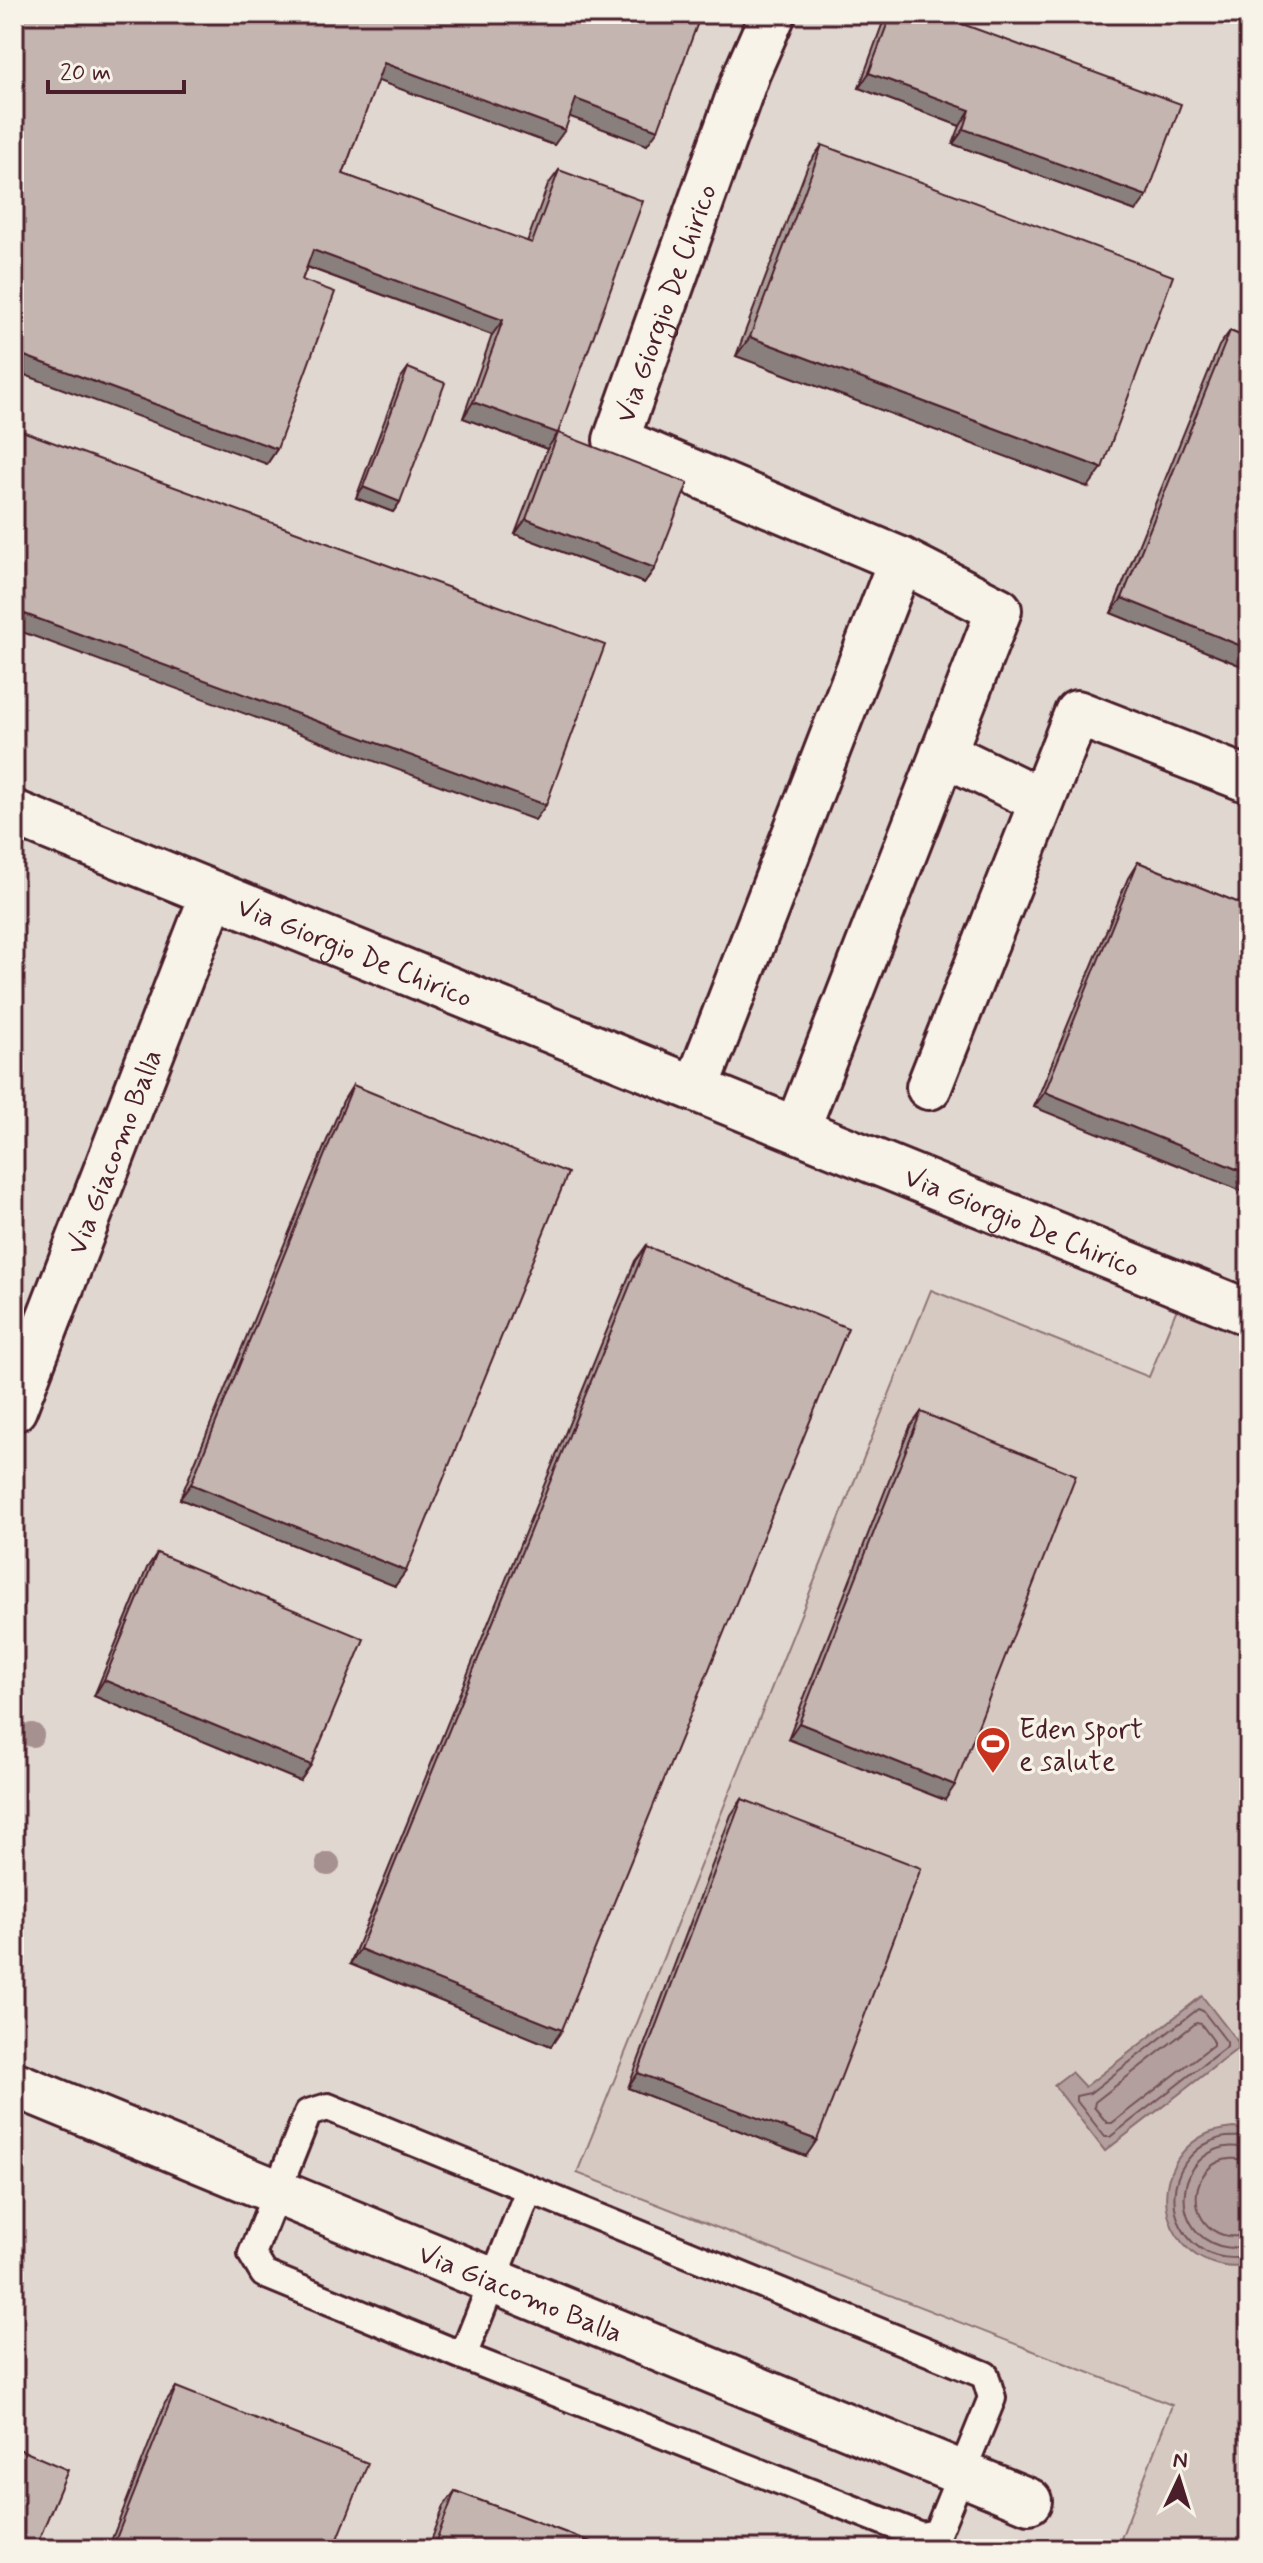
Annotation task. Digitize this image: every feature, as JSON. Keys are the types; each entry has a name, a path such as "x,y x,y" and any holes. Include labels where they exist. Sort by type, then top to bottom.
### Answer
{"street":[{"name":"Via Giorgio De Chirico","path":"773,14 742,87 616,440 901,560 999,610 797,1129"},
{"path":"696,1089 901,560"},
{"path":"929,1087 1077,713 1249,780"},
{"path":"943,753 1042,801"},
{"name":"Via Giorgio De Chirico","path":"14,813 1249,1313"},
{"name":"Via Giacomo Balla","path":"14,1409 213,894"},
{"name":"Via Giacomo Balla","path":"14,2084 1029,2501"}],"lane":[{"path":"328,2107 529,2190 985,2375 992,2398 937,2533 921,2536 463,2356 264,2274 252,2254 308,2113 328,2107"},
{"path":"463,2356 529,2190"}],"shaded area":[{"path":"14,14 1249,14 1249,2549 14,2549"},
{"name":"Eden sport e salute","path":"931,1290 1149,1377 1180,1301 1249,1329 1249,2549 1117,2549 1172,2405 577,2173"}],"water":[{"path":"1202,1996 1241,2046 1105,2151 1054,2085 1071,2072 1085,2087"},
{"path":"1233,2128 1249,2130 1249,2266 1227,2267 1201,2258 1184,2244 1172,2226 1167,2206 1167,2184 1175,2164 1188,2146 1209,2133"}],"building":[{"path":"14,14 701,14 658,130 576,99 565,130 384,63 343,174 532,243 559,170 643,201 558,433 473,402 503,320 313,250 302,280 335,292 277,449 14,352"},
{"path":"891,14 935,14 1181,104 1147,196 964,129 970,110 869,73"},
{"path":"822,145 1173,276 1102,468 750,337"},
{"path":"1230,331 1249,339 1249,649 1122,598"},
{"path":"408,368 445,383 400,502 363,487"},
{"path":"14,428 605,645 546,805 14,610"},
{"path":"558,433 688,483 655,568 526,519"},
{"path":"1138,862 1249,907 1249,1174 1045,1092"},
{"path":"353,1085 568,1173 406,1571 191,1484"},
{"path":"646,1246 848,1328 562,2030 360,1949"},
{"path":"921,1412 1076,1475 955,1785 799,1723"},
{"path":"157,1553 364,1639 311,1765 104,1680"},
{"path":"742,1799 921,1868 817,2140 638,2073"},
{"path":"176,2387 368,2463 334,2549 112,2549"},
{"path":"14,2447 68,2470 35,2549 14,2549"},
{"path":"455,2491 609,2549 433,2549"}],"place":[{"name":"Eden sport e salute","path":"993,1775"}]}
